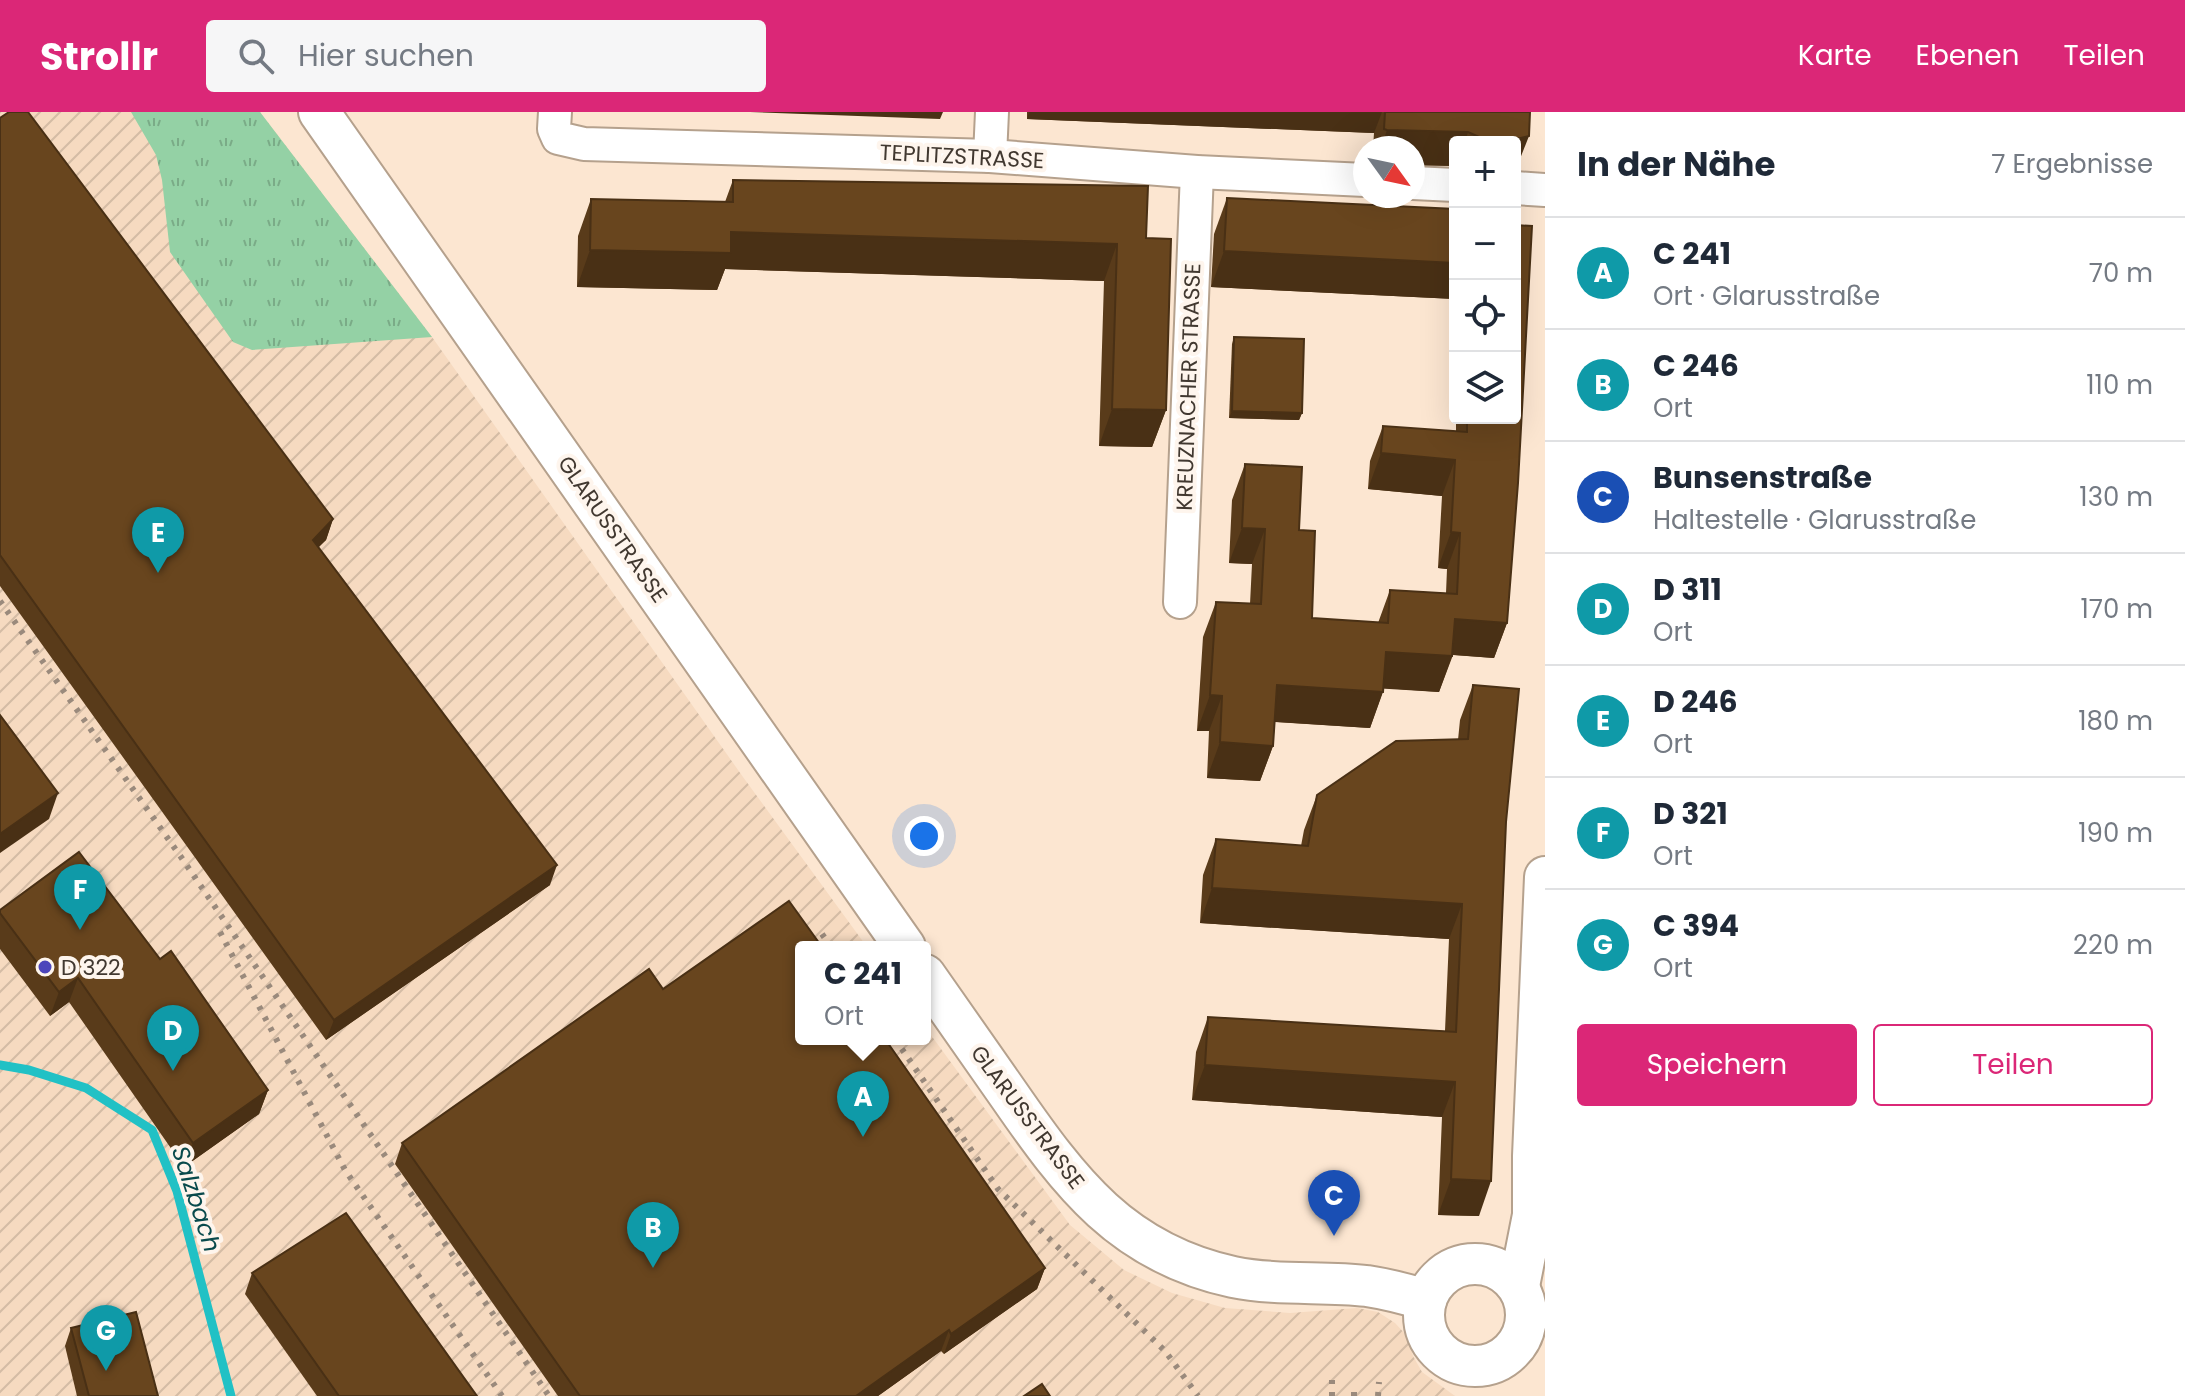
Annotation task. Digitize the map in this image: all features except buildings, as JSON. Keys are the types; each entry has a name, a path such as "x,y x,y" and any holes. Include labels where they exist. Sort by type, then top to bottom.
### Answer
{"street":[{"name":"GLARUSSTRASSE","path":"319,112 901,941"},
{"path":"990,156 992,112"},
{"name":"TEPLITZSTRASSE","path":"556,125 584,144 990,156 1197,172 1353,179"},
{"name":"KREUZNACHER STRASSE","path":"1180,602 1197,172"},
{"path":"1425,184 1449,185"},
{"path":"1521,188 1545,190"},
{"path":"1514,1247 1521,1268 1519,1286 1524,1299 1526,1325 1494,1380 1444,1356 1435,1347 1425,1325 1426,1300 1430,1289 1446,1273 1514,1247 1533,1215 1545,877"},
{"name":"GLARUSSTRASSE","path":"931,984 1045,1146 1104,1213 1140,1240 1181,1261 1235,1277 1366,1286 1426,1300"}],"shaded area":[{"path":"0,112 260,112 432,337 863,941 795,941 795,1045 931,1045 931,1035 1070,1225 1124,1270 1172,1293 1225,1308 1290,1313 1357,1308 1378,1312 1395,1323 1408,1337 1413,1356 1422,1372 1455,1396 0,1396"}],"green space":[{"path":"131,112 260,112 432,337 252,350 233,342 170,252 156,155"}],"waterway":[{"name":"Salzbach","path":"0,1065 29,1070 86,1088 152,1130 177,1191 231,1396"}],"railway":[{"path":"0,601 181,857 549,1396"},
{"path":"220,932 345,1170 502,1396"},
{"path":"822,934 827,941"},
{"path":"899,1045 998,1189 1165,1351 1198,1396"},
{"path":"1332,1377 1332,1396"},
{"path":"1378,1396 1379,1382"},
{"path":"1354,1384 1354,1396"}],"place":[{"name":"D 246","path":"158,573"},
{"name":"D 321","path":"80,930"},
{"name":"D 322","path":"45,967"},
{"name":"D 311","path":"173,1071"},
{"name":"C 241","path":"863,1137"},
{"name":"Bunsenstraße","path":"1334,1236"},
{"name":"C 246","path":"653,1268"},
{"name":"C 394","path":"106,1371"}]}
